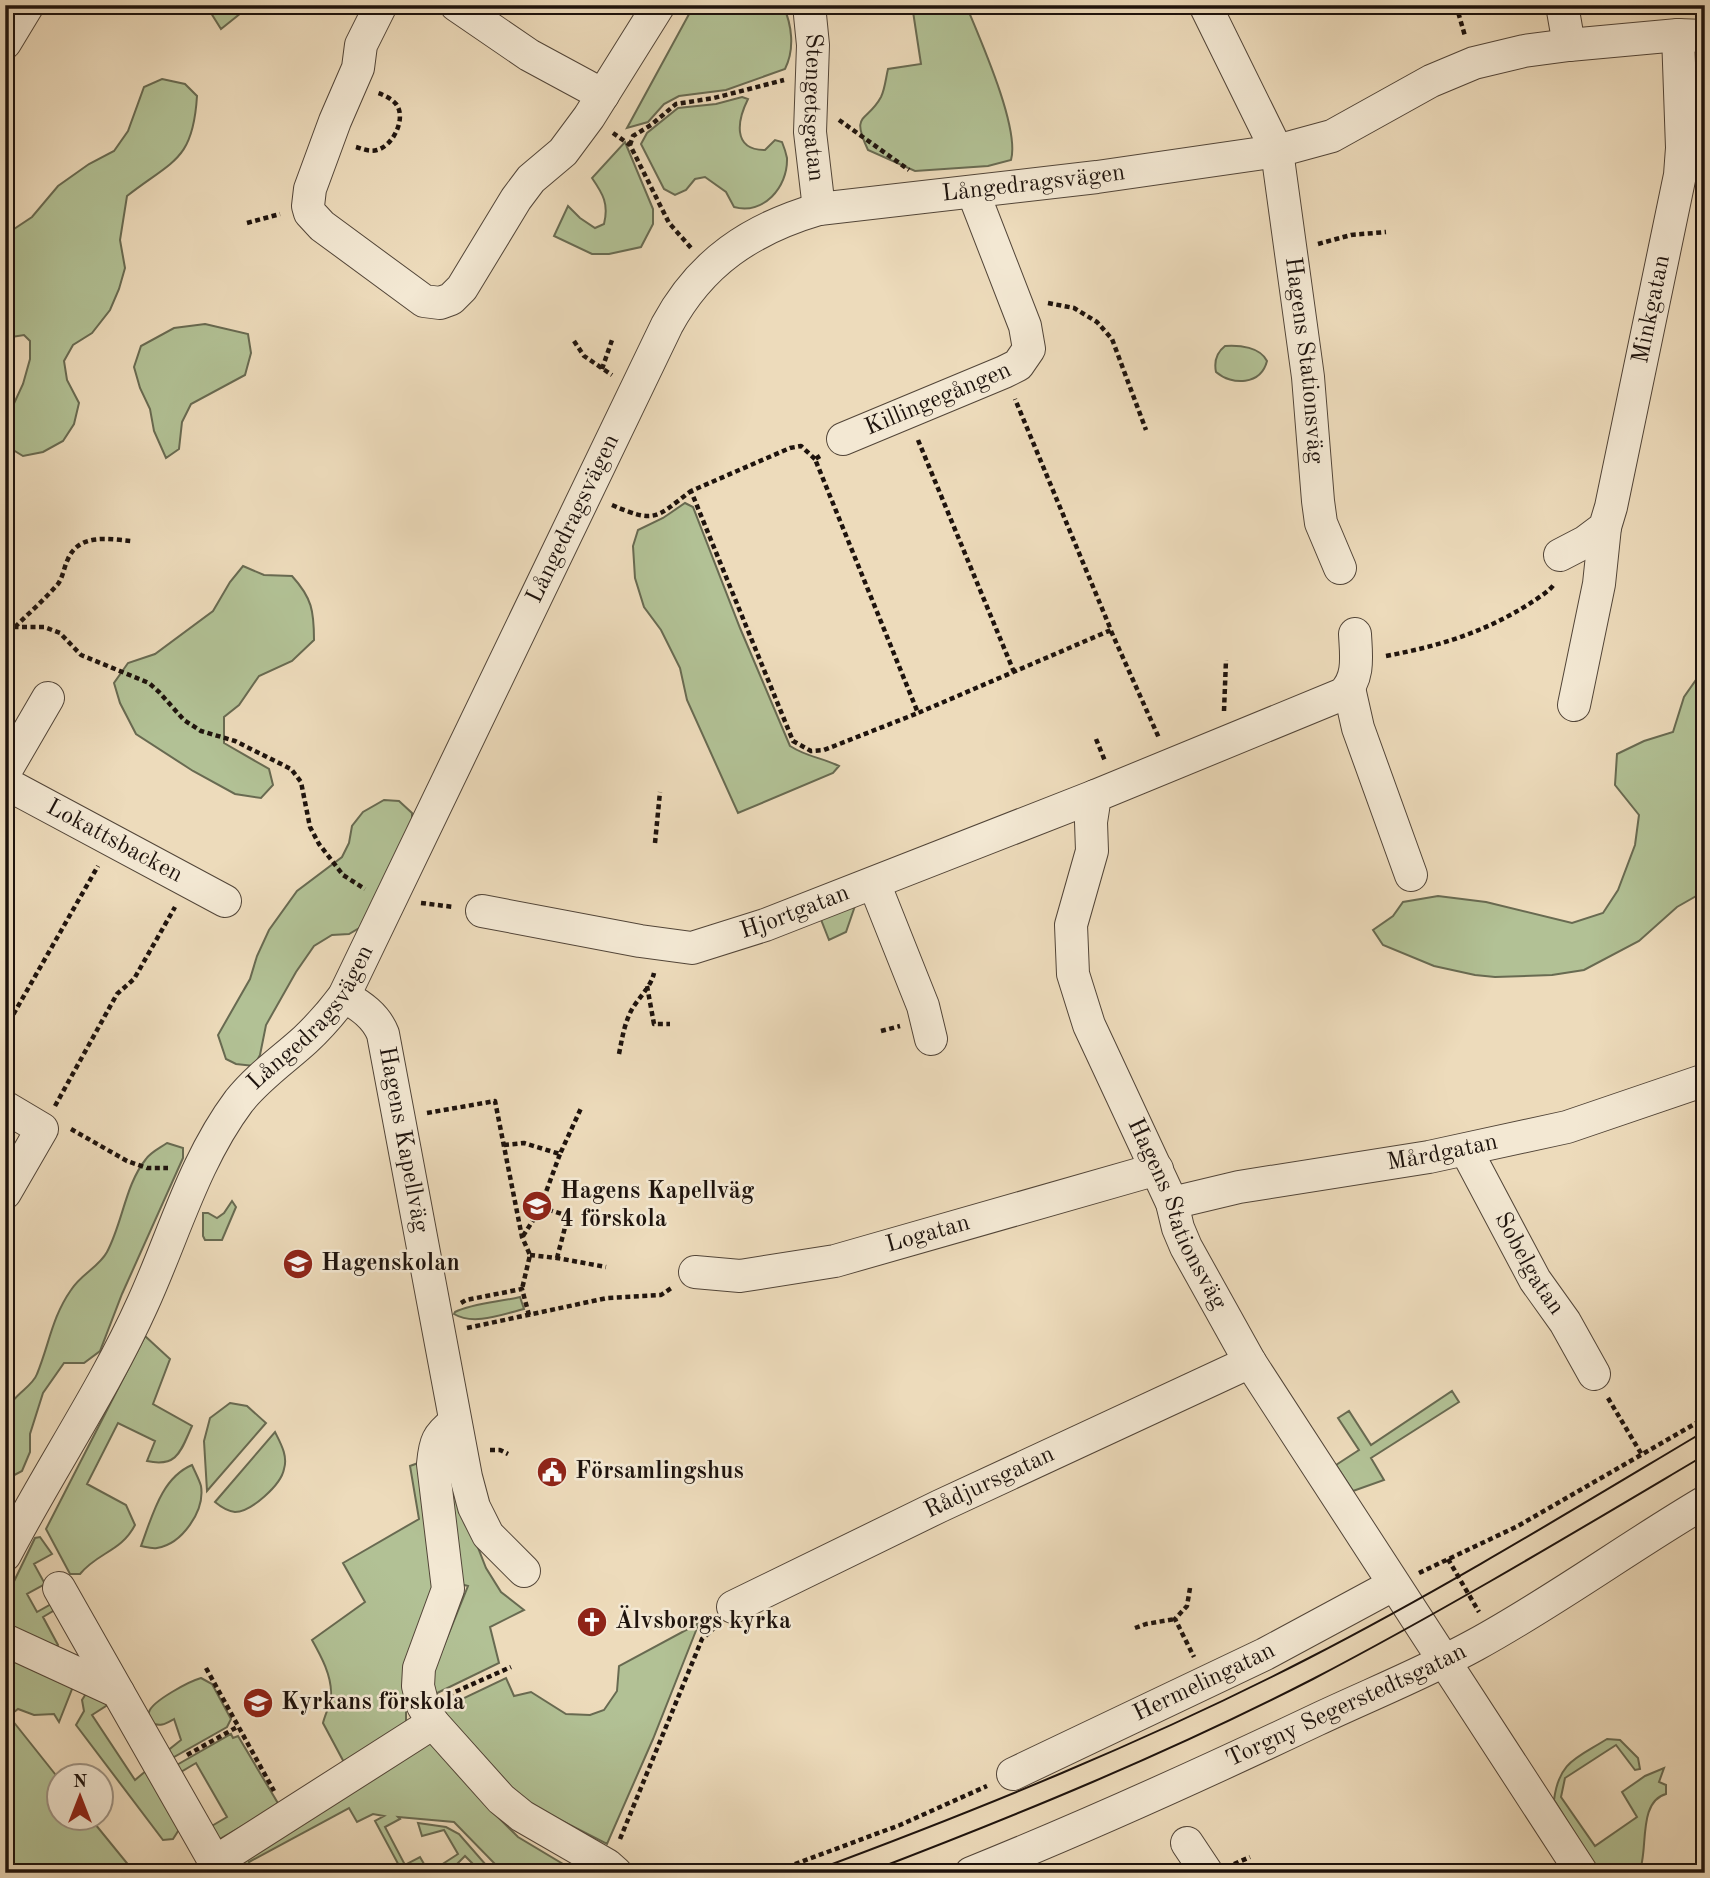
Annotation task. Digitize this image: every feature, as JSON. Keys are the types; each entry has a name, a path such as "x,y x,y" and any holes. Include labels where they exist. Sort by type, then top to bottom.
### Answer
{"street":[{"path":"5,43 28,5"},
{"path":"381,5 361,46 358,68 310,188 308,206 310,213 321,226 424,301 440,303 452,299 461,288 531,179 563,152 596,106 659,5"},
{"path":"456,5 529,55 596,106"},
{"name":"Stengetsgatan","path":"808,5 813,45 810,132 819,209"},
{"name":"Hagens Stationsväg","path":"1205,5 1276,151 1308,377 1321,523 1340,568"},
{"path":"1562,5 1569,45"},
{"name":"Långedragsvägen","path":"5,1555 143,1304 201,1164 215,1139 240,1101 273,1066 326,1019 344,996 667,325 691,286 708,268 730,249 788,218 819,209 1174,167 1276,151 1332,136 1431,81 1474,63 1524,51 1569,45 1691,35"},
{"name":"Minkgatan","path":"1574,705 1599,584 1605,527 1680,175 1691,35"},
{"name":"Killingegången","path":"842,439 1004,372 1018,365 1029,349 1018,309 973,192"},
{"path":"1560,555 1585,542 1605,527"},
{"path":"1095,796 1343,694 1354,661"},
{"path":"1354,661 1358,727 1411,875"},
{"path":"5,772 48,698"},
{"name":"Lokattsbacken","path":"5,783 225,901"},
{"name":"Hagens Stationsväg","path":"1095,796 1091,822 1091,851 1071,925 1073,974 1089,1026 1157,1168 1186,1247 1250,1362 1582,1873"},
{"name":"Hjortgatan","path":"482,911 692,948 736,935 874,883 1095,796"},
{"path":"874,883 923,1006 932,1039"},
{"name":"Hagens Kapellväg","path":"344,996 360,1005 379,1024 383,1034 398,1117 446,1333 455,1422 474,1507 488,1535 524,1570"},
{"name":"Mårdgatan","path":"1172,1203 1239,1187 1466,1150 1567,1127 1705,1080"},
{"path":"5,1107 46,1122 5,1193"},
{"name":"Sobelgatan","path":"1466,1150 1535,1280 1565,1322 1594,1374"},
{"name":"Logatan","path":"695,1272 740,1276 835,1261 1157,1168"},
{"name":"Rådjursgatan","path":"729,1616 933,1509 1250,1362"},
{"path":"455,1422 440,1433 433,1464 448,1589 419,1668 418,1686 428,1715 502,1799 522,1816 611,1869"},
{"name":"Torgny Segerstedtsgatan","path":"971,1873 1147,1799 1444,1661 1526,1616 1642,1539 1705,1502"},
{"name":"Hermelingatan","path":"1013,1774 1265,1654 1393,1585"},
{"path":"59,1588 218,1868 428,1715"},
{"path":"5,1640 118,1692"},
{"path":"1187,1843 1207,1873"}],"path":[{"path":"1456,5 1467,40"},
{"path":"630,145 633,136 676,104 714,99 776,81 813,77"},
{"path":"328,142 374,151 389,144 396,133 399,109 396,102 352,83"},
{"path":"596,106 630,145 669,223 693,250"},
{"path":"832,115 918,176"},
{"path":"1289,251 1351,236 1386,232"},
{"path":"1018,309 1049,303 1074,308 1097,322 1112,339 1146,430"},
{"path":"602,369 612,337"},
{"path":"574,341 584,356 620,379"},
{"path":"1004,372 1111,631 1170,764"},
{"path":"907,412 1014,672"},
{"path":"815,459 842,439"},
{"path":"586,493 637,516 659,515 691,491 790,447 801,446 815,459 918,713"},
{"path":"691,491 793,741 811,751 824,750 918,713 1111,631"},
{"path":"15,627 60,581 70,554 79,545 87,540 103,538 131,541"},
{"path":"1354,661 1416,651 1499,623 1553,587 1558,578 1560,555"},
{"path":"5,627 44,627 60,633 80,655 149,683 184,720 201,731 235,741 291,769 301,782 310,827 318,844 343,875 356,884 392,899 482,911"},
{"path":"1226,660 1223,723 1227,741"},
{"path":"655,844 660,792"},
{"path":"5,1029 113,841"},
{"path":"176,1167 147,1168 46,1122 117,994 134,979 189,882"},
{"path":"619,1054 623,1028 631,1010 653,979 661,944"},
{"path":"647,986 654,1024 670,1024"},
{"path":"398,1117 495,1101 522,1237 530,1255 522,1289 529,1315"},
{"path":"522,1237 540,1207 582,1106"},
{"path":"504,1145 524,1143 560,1154"},
{"path":"540,1207 568,1216 556,1258"},
{"path":"530,1255 606,1268"},
{"path":"522,1289 466,1300 453,1309 446,1333 607,1298 661,1295 695,1272"},
{"path":"1594,1374 1642,1455"},
{"path":"1393,1585 1518,1526 1705,1418"},
{"path":"1135,1628 1146,1623 1175,1619 1187,1606 1190,1588"},
{"path":"611,1869 616,1849 702,1639 729,1616"},
{"path":"1175,1619 1206,1682"},
{"path":"428,1715 511,1667"},
{"path":"206,1668 288,1816"},
{"path":"162,1769 239,1726"},
{"path":"771,1873 900,1825 1013,1774"}],"green space":[{"path":"213,5 251,5 221,29 211,13"},
{"path":"694,5 783,5 791,37 785,69 726,90 679,96 664,104 648,122 627,128"},
{"path":"912,5 966,5 1004,106 1010,127 1011,160 988,166 915,171 868,150 860,129 861,123 881,97 888,69 921,64"},
{"path":"162,79 185,84 197,96 191,134 178,157 127,196 120,240 125,268 119,289 110,310 92,333 73,345 64,361 67,380 79,403 74,424 63,441 43,452 23,456 5,445 5,423 23,384 30,359 30,341 24,335 5,338 5,235 32,217 58,186 89,164 114,151 128,131 144,87"},
{"path":"742,97 748,99 740,124 742,139 754,149 765,150 775,140 782,142 786,152 783,179 772,197 755,207 734,207 726,192 705,177 695,179 686,190 675,195 664,189 641,144 647,133 678,108 716,104"},
{"path":"625,142 653,209 653,224 641,247 609,254 592,254 554,236 568,206 595,228 604,224 604,199 592,178"},
{"path":"205,324 248,334 251,353 245,375 191,404 182,422 179,449 166,458 154,431 150,409 134,367 141,346 174,328"},
{"path":"1225,346 1255,350 1267,361 1264,369 1259,375 1245,381 1223,377 1216,372 1215,365"},
{"path":"685,503 693,507 790,746 839,766 833,773 738,813 687,700 680,668 661,630 644,607 635,578 633,546 638,530"},
{"path":"243,566 264,575 292,576 308,598 313,621 314,640 292,661 259,676 239,705 224,717 224,743 269,769 273,785 261,798 235,794 136,734 120,703 114,683 128,663 155,654 213,611"},
{"path":"1705,667 1705,891 1677,907 1639,941 1584,970 1552,975 1475,975 1434,966 1383,945 1373,930 1393,916 1403,902 1438,896 1486,902 1572,923 1603,913 1618,890 1635,845 1639,815 1615,785 1617,754 1644,741 1673,732 1684,697"},
{"path":"384,800 399,801 412,813 412,828 366,924 349,934 332,935 314,946 266,1025 260,1055 254,1066 236,1064 226,1059 218,1035 250,979 269,930 297,891 342,857 349,843 352,826 363,812"},
{"path":"856,903 846,932 829,940 820,917"},
{"path":"167,1143 183,1148 183,1158 122,1294 100,1351 84,1363 64,1363 43,1393 30,1434 30,1452 22,1471 5,1480 4,1439 9,1409 35,1378 65,1300 75,1284 107,1252 139,1169 150,1154"},
{"path":"232,1201 236,1207 222,1240 205,1240 203,1213 217,1218"},
{"path":"520,1297 524,1309 498,1316 470,1319 454,1314 470,1307"},
{"path":"145,1336 170,1359 153,1404 192,1426 177,1455 166,1462 157,1462 147,1461 155,1441 118,1423 87,1484 126,1505 135,1525 116,1547 80,1574 70,1574 46,1529"},
{"path":"1452,1391 1459,1402 1371,1458 1384,1480 1353,1491 1336,1465 1359,1450 1338,1418 1349,1411 1371,1445"},
{"path":"230,1403 247,1406 266,1423 207,1491 204,1441 210,1418"},
{"path":"275,1432 283,1450 285,1464 282,1475 271,1490 257,1503 242,1511 229,1511 215,1502"},
{"path":"441,1453 486,1568 501,1592 524,1610 490,1627 499,1663 431,1696 428,1685 468,1586 452,1582"},
{"path":"421,1462 435,1593 403,1674 406,1728 346,1766 323,1723 330,1702 331,1688 325,1666 312,1640 365,1602 343,1563 419,1519 410,1466"},
{"path":"192,1465 201,1486 201,1496 190,1525 166,1545 155,1548 141,1546 165,1489 181,1471"},
{"path":"40,1537 52,1554 34,1564 45,1584 27,1594 37,1612 55,1602 58,1608 43,1617 58,1645 55,1647 15,1630 10,1624 5,1600 35,1538"},
{"path":"699,1623 653,1739 607,1844 525,1802 441,1709 506,1678 514,1696 531,1692 566,1714 590,1715 604,1710 617,1691 619,1666"},
{"path":"5,1654 74,1684 59,1722 54,1714 34,1715 18,1709 5,1719"},
{"path":"201,1678 212,1684 231,1719 227,1727 174,1757 167,1757 166,1752 181,1740 174,1719 163,1724 154,1724 151,1723 148,1713 164,1697"},
{"path":"87,1692 109,1704 92,1715 135,1780 147,1770 180,1828 173,1839 163,1840 116,1778 116,1762 104,1762 76,1725 84,1711 82,1700"},
{"path":"12,1720 46,1763 46,1832 102,1832 135,1873 5,1873 5,1725"},
{"path":"231,1734 233,1738 238,1736 279,1805 218,1840 210,1827 227,1817 196,1763 179,1773 175,1766"},
{"path":"430,1738 483,1802 518,1837 578,1873 500,1873 497,1866 454,1822 398,1817 400,1819 385,1827 405,1865 420,1857 424,1864 409,1873 403,1873 375,1821 384,1816 373,1814 357,1822 349,1808 249,1862 254,1873 238,1873 239,1865"},
{"path":"1607,1739 1620,1740 1638,1758 1640,1769 1635,1770 1616,1745 1565,1778 1561,1797 1595,1846 1637,1817 1622,1792 1645,1776 1664,1768 1659,1782 1666,1785 1666,1794 1657,1799 1647,1817 1639,1873 1600,1873 1554,1800 1560,1777 1571,1762"},
{"path":"418,1823 446,1827 459,1834 493,1873 482,1873 465,1856 448,1873 442,1872 438,1867 458,1854 444,1830 422,1836"}],"tram line":[{"path":"808,1873 1125,1746 1309,1658 1460,1576 1705,1431"},
{"path":"866,1873 1092,1782 1259,1706 1462,1598 1705,1455"}],"place":[{"name":"Hagens Kapellväg 4 förskola","path":"537,1206"},
{"name":"Hagenskolan","path":"298,1264"},
{"name":"Församlingshus","path":"552,1472"},
{"name":"Älvsborgs kyrka","path":"592,1622"},
{"name":"Kyrkans förskola","path":"258,1703"}]}
